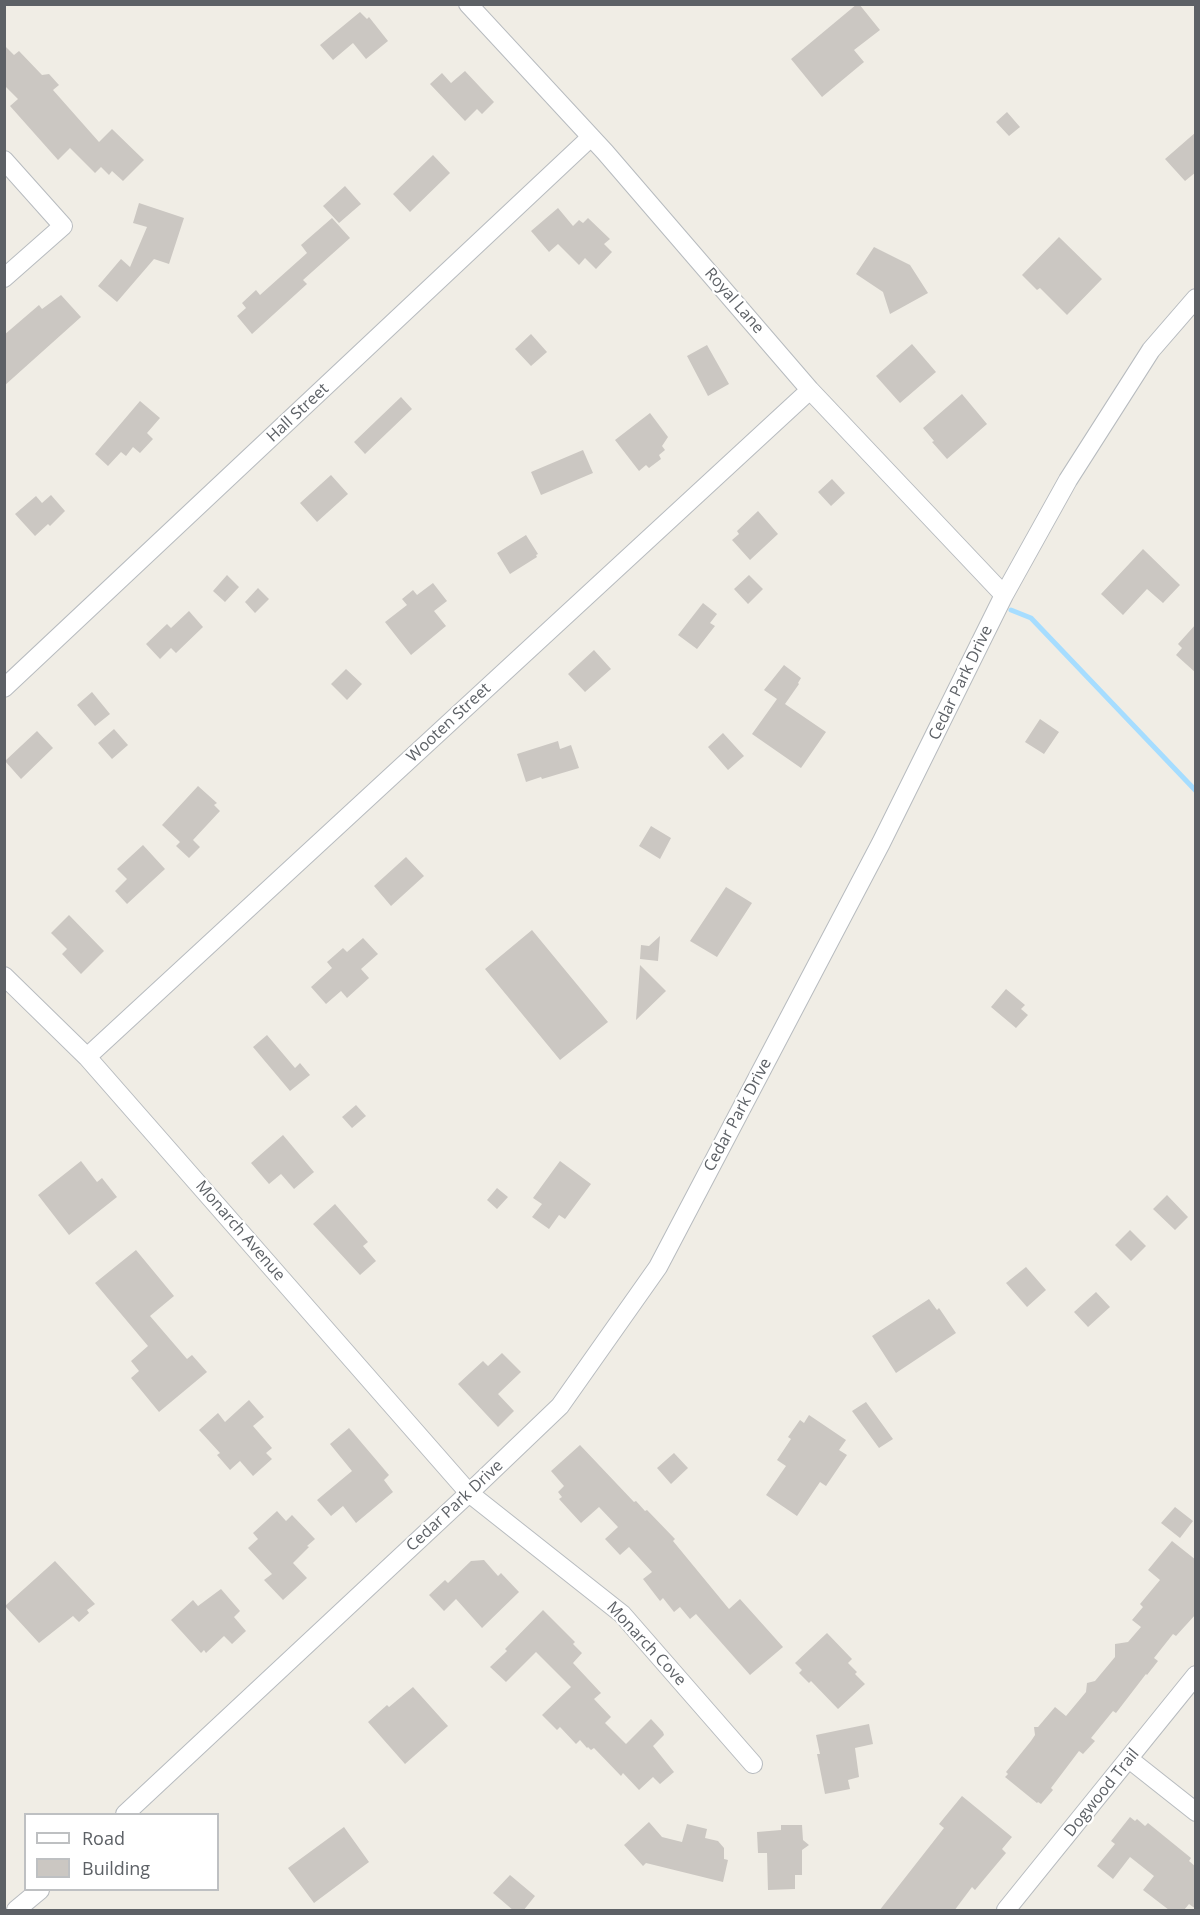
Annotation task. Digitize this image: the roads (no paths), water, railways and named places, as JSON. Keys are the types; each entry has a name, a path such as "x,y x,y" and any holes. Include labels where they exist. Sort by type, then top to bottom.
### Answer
{"street":[{"name":"Royal Lane","path":"468,4 591,137 810,390 1004,595"},
{"name":"Hall Street","path":"4,688 591,137"},
{"path":"4,160 63,226 4,278"},
{"name":"Cedar Park Drive","path":"127,1813 560,1406 658,1267 881,843 1004,595 1080,460 1151,350 1196,298"},
{"name":"Wooten Street","path":"87,1057 810,390"},
{"name":"Monarch Avenue","path":"4,976 87,1057 469,1493"},
{"name":"Monarch Cove","path":"469,1493 622,1614 753,1764"},
{"name":"Dogwood Trail","path":"1006,1911 1196,1675"},
{"path":"1130,1759 1196,1812"},
{"path":"16,1911 39,1891"}],"waterway":[{"path":"1011,610 1031,618 1196,791"}]}
